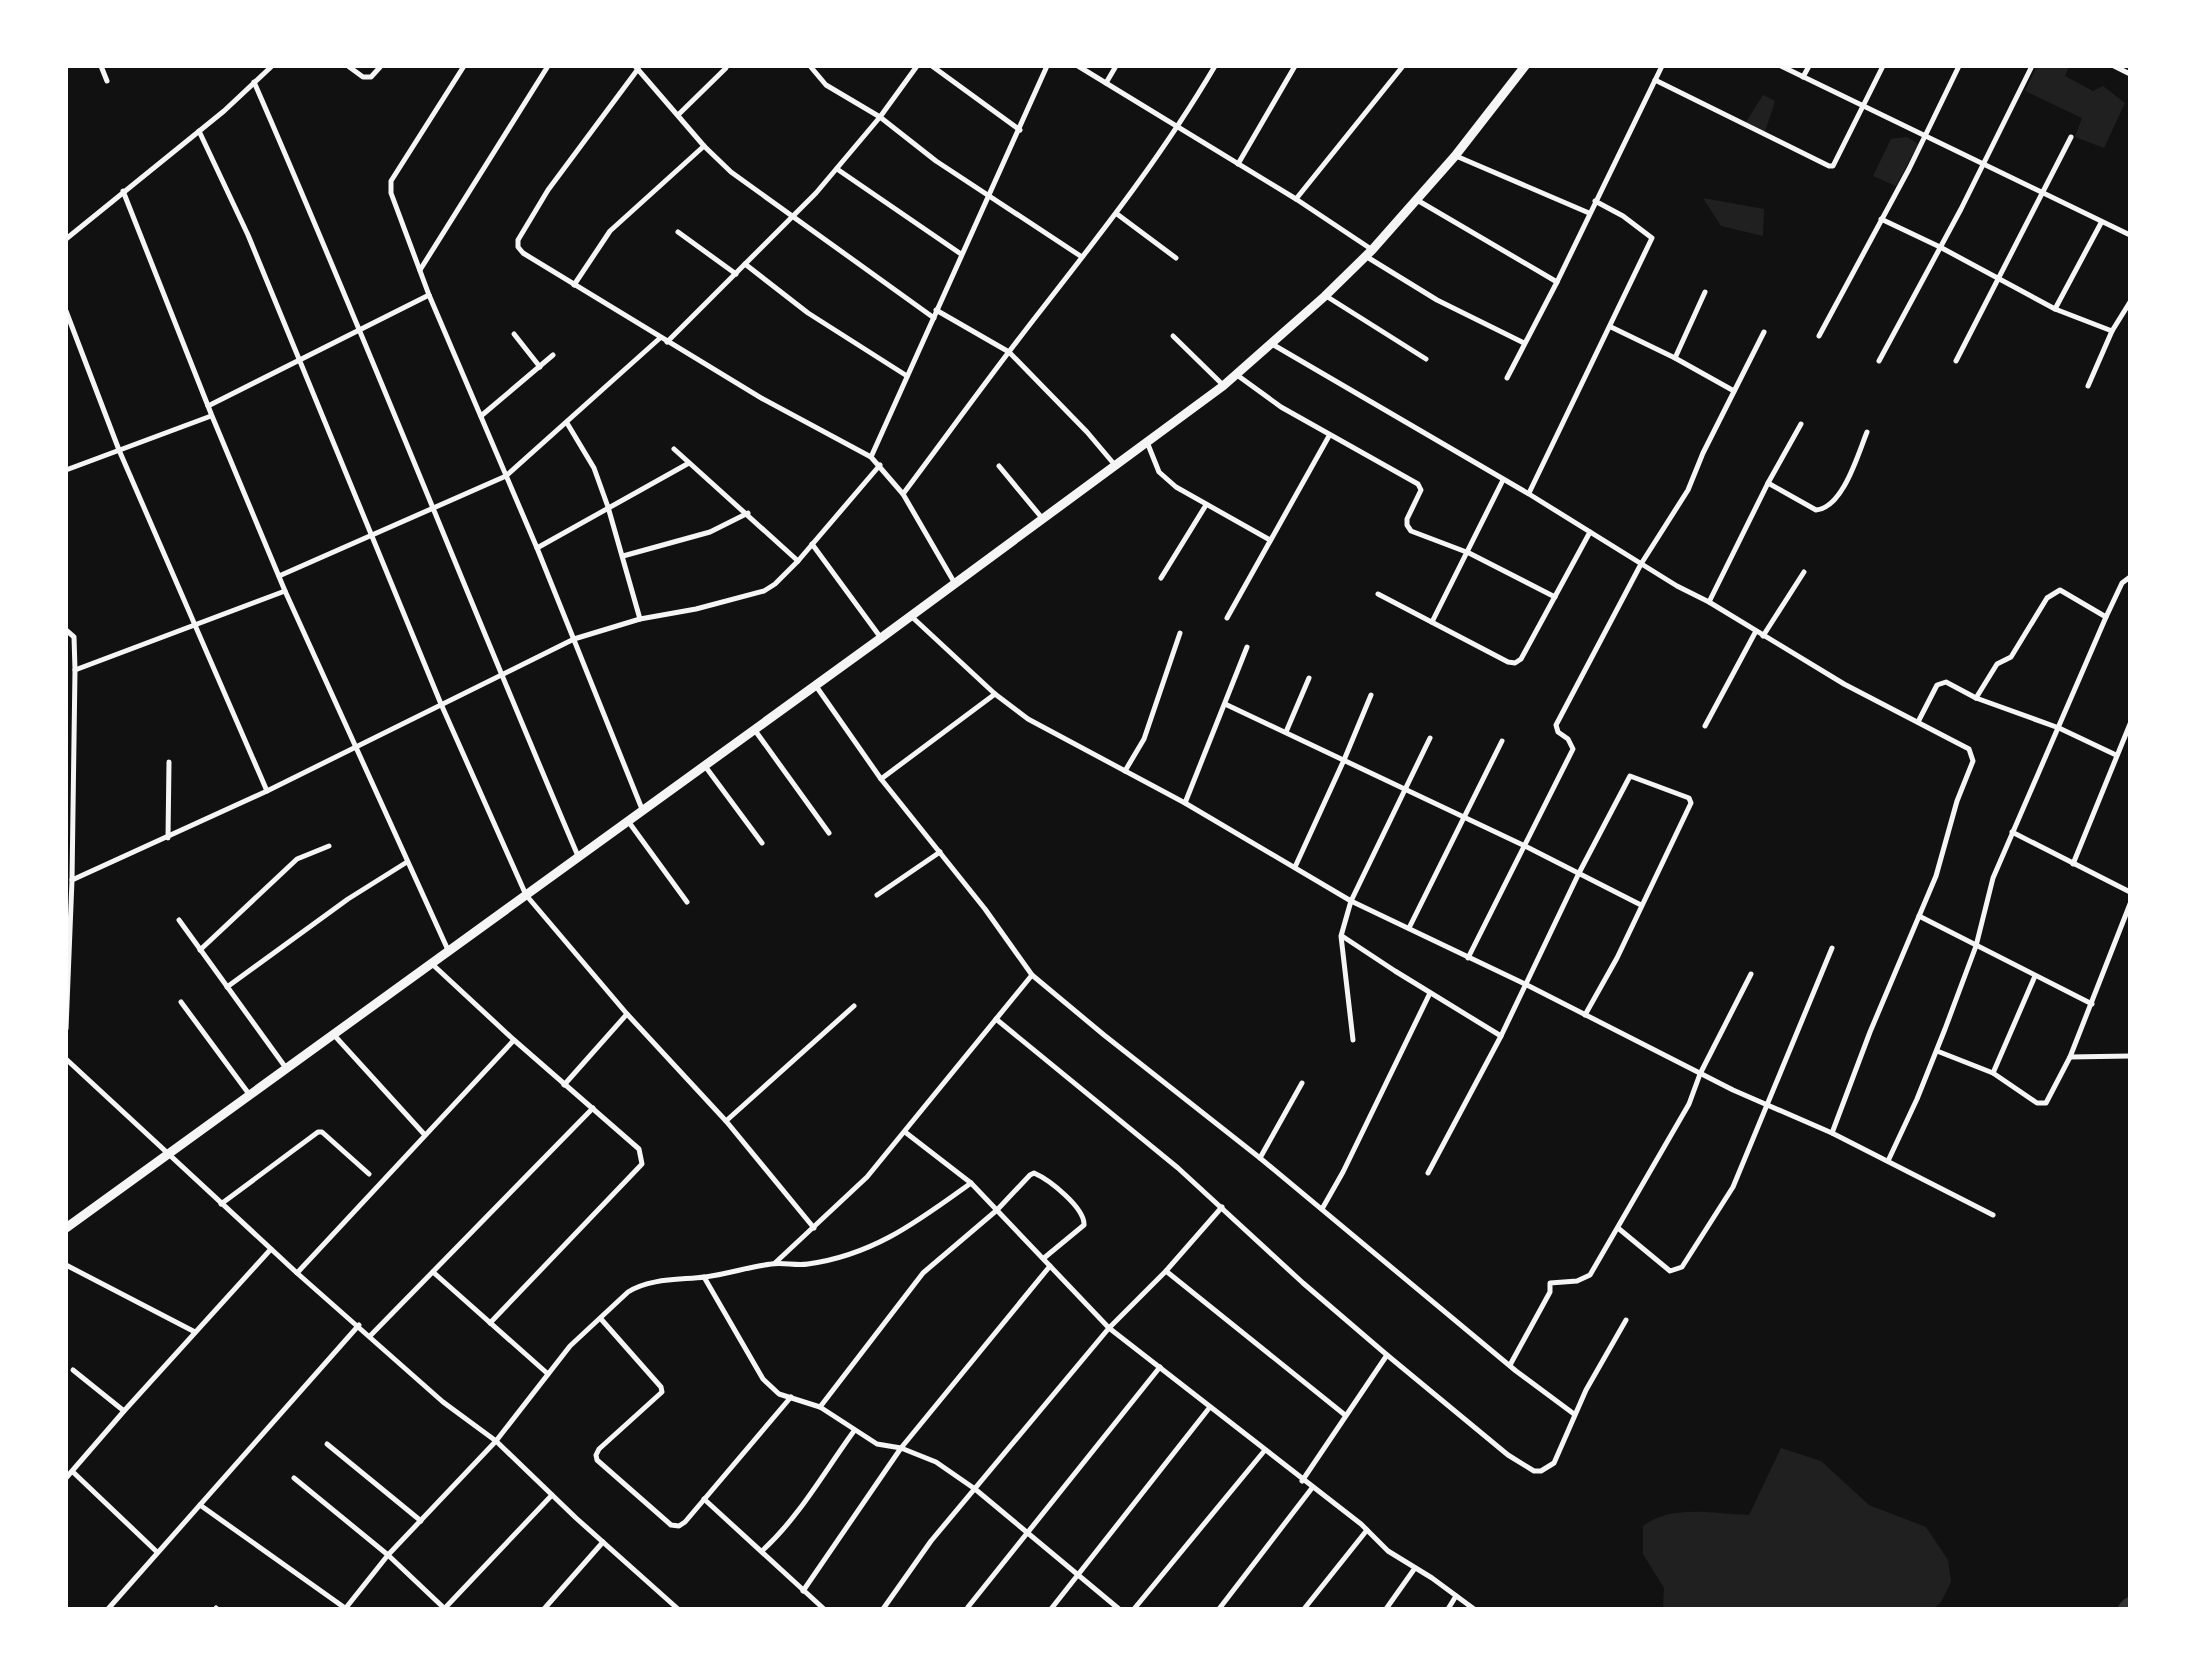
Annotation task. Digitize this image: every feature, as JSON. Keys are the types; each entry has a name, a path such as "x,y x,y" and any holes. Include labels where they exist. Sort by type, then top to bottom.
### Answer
{"highway":[{"path":"66,1228 881,638 1223,386 1369,253 1455,156 1525,66"}],"street":[{"path":"101,66 107,81"},
{"path":"261,66 264,73"},
{"path":"66,239 199,131 272,66"},
{"path":"348,66 363,77 371,77 381,66"},
{"path":"464,66 390,187 429,295 537,548 642,810"},
{"path":"420,271 548,66"},
{"path":"810,66 826,85 880,117 936,161 1082,257"},
{"path":"667,342 793,218 880,117 917,66"},
{"path":"932,66 1020,130"},
{"path":"871,457 1047,66"},
{"path":"1078,66 1296,199 1437,300 1524,343"},
{"path":"1106,83 1116,66"},
{"path":"903,494 1117,214 1179,127 1215,66"},
{"path":"1238,164 1295,66"},
{"path":"1296,199 1403,66"},
{"path":"1507,378 1662,66"},
{"path":"1781,66 2130,235"},
{"path":"1803,77 1809,66"},
{"path":"1655,80 1833,166 1883,66"},
{"path":"1819,336 1926,135 1959,66"},
{"path":"1879,361 1984,165 2032,66"},
{"path":"2114,66 2130,74"},
{"path":"934,318 738,178 704,146 637,68 548,190 518,240 518,247 523,253 660,338 763,399 871,457 903,494 955,583"},
{"path":"678,115 726,68"},
{"path":"254,82 578,856"},
{"path":"199,131 248,235 441,704 526,895 627,1014 726,1121 814,1228"},
{"path":"1956,361 2071,137"},
{"path":"574,285 610,231 704,146"},
{"path":"1455,156 1589,213"},
{"path":"837,169 961,254"},
{"path":"123,191 285,591 448,950"},
{"path":"1417,200 1557,282"},
{"path":"1529,494 1652,238 1623,216 1595,201"},
{"path":"1117,214 1176,258"},
{"path":"1881,219 2055,309 2112,331"},
{"path":"2055,309 2101,223"},
{"path":"678,232 736,274"},
{"path":"745,264 808,313 907,376"},
{"path":"1675,358 1705,292"},
{"path":"208,406 429,295"},
{"path":"1325,296 1426,359"},
{"path":"2088,386 2112,331 2130,302"},
{"path":"936,310 1009,352 1114,464"},
{"path":"66,311 119,450 267,791"},
{"path":"1611,327 1734,391"},
{"path":"1468,958 1573,749 1568,739 1558,732 1556,725 1641,564 1688,490 1764,332"},
{"path":"514,334 540,367"},
{"path":"1173,336 1223,386"},
{"path":"279,576 506,476 660,338"},
{"path":"1272,344 1876,702 1969,749 1973,761 1957,801 1939,867 1870,1032 1832,1133"},
{"path":"481,416 553,355"},
{"path":"1236,374 1272,402 1418,484 1421,490 1407,519 1411,531 1469,553 1555,597"},
{"path":"66,470 212,416"},
{"path":"567,423 594,468 640,619"},
{"path":"1709,602 1801,424"},
{"path":"1768,483 1816,510 1824,509 1839,496 1867,432"},
{"path":"1227,618 1329,436"},
{"path":"1147,441 1159,472 1176,487 1270,540"},
{"path":"674,449 798,561"},
{"path":"537,548 689,463"},
{"path":"72,880 267,791 574,639 640,619 753,595 775,584 880,465"},
{"path":"999,466 1042,518"},
{"path":"1432,622 1503,480"},
{"path":"1161,578 1206,505"},
{"path":"623,556 710,532 748,513"},
{"path":"1378,594 1515,663 1521,659 1590,532"},
{"path":"812,544 881,638"},
{"path":"1763,636 1804,572"},
{"path":"1888,1161 1937,1051 1976,946 1992,882 2012,832 2106,617 2122,583 2130,577"},
{"path":"1976,698 1997,664 2011,657 2047,598 2060,590 2106,617"},
{"path":"75,670 285,591"},
{"path":"911,616 995,694 1035,724 1185,803 1351,901 1527,985 1700,1074 1832,1133 1993,1215"},
{"path":"1705,726 1756,631"},
{"path":"66,1029 75,670 69,632"},
{"path":"1125,771 1144,739 1180,633"},
{"path":"1185,803 1247,647"},
{"path":"1286,732 1309,678"},
{"path":"1918,722 1940,683 1946,682 1976,698 2059,728 2116,755"},
{"path":"815,685 881,779 1032,975 1574,1414"},
{"path":"881,779 995,694"},
{"path":"1295,867 1371,695"},
{"path":"1225,704 1525,846 1641,905"},
{"path":"2073,864 2130,724"},
{"path":"754,728 829,833"},
{"path":"1353,1040 1341,936 1351,901 1430,738"},
{"path":"1409,928 1502,741"},
{"path":"168,838 169,762"},
{"path":"704,765 762,843"},
{"path":"1428,1173 1527,985 1579,873 1630,776 1689,798 1690,806 1610,972 1585,1015"},
{"path":"628,820 687,902"},
{"path":"2012,832 2130,892"},
{"path":"200,950 297,859 329,846"},
{"path":"877,895 940,852"},
{"path":"227,987 348,899 407,862"},
{"path":"1937,1051 1993,1073 2037,1103 2046,1103 2070,1057 2130,904"},
{"path":"1919,916 2092,1004"},
{"path":"179,920 287,1069"},
{"path":"1341,936 1501,1036"},
{"path":"1618,1228 1670,1271 1682,1267 1733,1187 1832,948"},
{"path":"430,963 639,1149 642,1164 490,1323"},
{"path":"1510,1365 1550,1292 1550,1283 1577,1281 1590,1275 1689,1104 1700,1074 1751,974"},
{"path":"775,1263 860,1184 1032,975"},
{"path":"1993,1073 2035,976"},
{"path":"1322,1209 1430,993"},
{"path":"181,1002 250,1095"},
{"path":"726,1121 854,1006"},
{"path":"564,1085 627,1014"},
{"path":"996,1019 1222,1207 1303,1283 1387,1355 1508,1455 1534,1471 1541,1471 1554,1463 1574,1414 1626,1320"},
{"path":"334,1035 424,1134"},
{"path":"297,1273 514,1040"},
{"path":"2070,1057 2130,1056"},
{"path":"66,1059 297,1273 443,1402 496,1441 676,1608"},
{"path":"1260,1158 1302,1083"},
{"path":"370,1336 593,1108"},
{"path":"221,1204 318,1132 322,1132 369,1174"},
{"path":"905,1132 971,1183 1109,1328 1367,1530 1388,1551 1474,1609"},
{"path":"820,1407 923,1273 997,1210 1034,1173 1083,1213 1084,1225 1044,1258"},
{"path":"200,1505 345,1609 388,1555 496,1441 570,1346 635,1287 775,1263 806,1265 876,1246 971,1183"},
{"path":"883,1609 931,1541 1109,1328 1166,1271 1222,1207"},
{"path":"66,1478 271,1249"},
{"path":"66,1265 195,1332"},
{"path":"803,1591 901,1448 1050,1266"},
{"path":"1166,1271 1345,1415"},
{"path":"433,1272 548,1374"},
{"path":"704,1277 763,1379 779,1394 820,1407 877,1444 901,1448 936,1462 975,1489 1119,1609"},
{"path":"601,1319 661,1387 662,1392 599,1449 597,1460 671,1525 679,1526 685,1522 791,1397"},
{"path":"108,1609 359,1325"},
{"path":"1302,1481 1387,1355"},
{"path":"968,1607 1160,1367"},
{"path":"73,1370 124,1411"},
{"path":"1051,1609 1210,1407"},
{"path":"762,1551 804,1506 831,1461 854,1431"},
{"path":"327,1444 421,1521"},
{"path":"1134,1609 1265,1450"},
{"path":"73,1472 157,1552"},
{"path":"294,1478 388,1555 445,1609 552,1495"},
{"path":"1219,1609 1312,1488"},
{"path":"704,1499 824,1609"},
{"path":"1304,1609 1367,1530"},
{"path":"544,1609 603,1542"},
{"path":"1386,1609 1415,1568"},
{"path":"1448,1609 1456,1596"}],"shaded area":[{"path":"2037,66 2069,66 2065,76 2093,91 2103,86 2125,103 2104,148 2075,137 2082,118 2025,91"},
{"path":"1763,95 1775,101 1765,132 1746,122"},
{"path":"1907,137 1918,144 1896,186 1873,176 1891,139"},
{"path":"1703,198 1764,209 1763,236 1721,226"},
{"path":"1781,1448 1821,1461 1869,1505 1926,1527 1948,1560 1951,1582 1941,1602 1933,1609 1663,1609 1664,1588 1643,1554 1643,1526 1654,1519 1680,1513 1749,1515"}],"waterway":[{"path":"2127,1609 2130,1606"}]}
